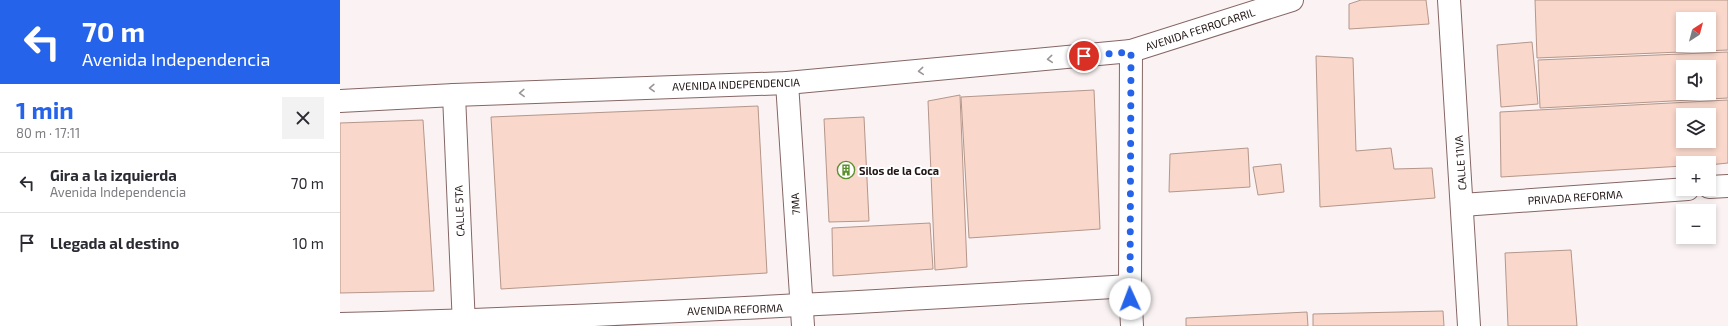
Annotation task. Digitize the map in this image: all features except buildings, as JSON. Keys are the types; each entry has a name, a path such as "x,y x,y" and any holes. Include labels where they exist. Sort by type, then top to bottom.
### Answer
{"street":[{"name":"AVENIDA FERROCARRIL","path":"1131,52 1292,0"},
{"name":"CALLE 11VA","path":"1449,0 1469,326"},
{"name":"AVENIDA INDEPENDENCIA","path":"340,101 454,95 787,83 1131,52"},
{"path":"1131,52 1130,286 1132,326"},
{"name":"7MA","path":"787,83 802,316"},
{"name":"CALLE 5TA","path":"454,95 464,323"},
{"path":"1716,187 1728,186"},
{"name":"PRIVADA REFORMA","path":"1462,205 1676,190"},
{"name":"AVENIDA REFORMA","path":"340,324 802,316 1130,286"}],"place":[{"name":"Silos de la Coca","path":"846,170"}],"route":[{"path":"1084,56 1131,52 1130,299"}]}
